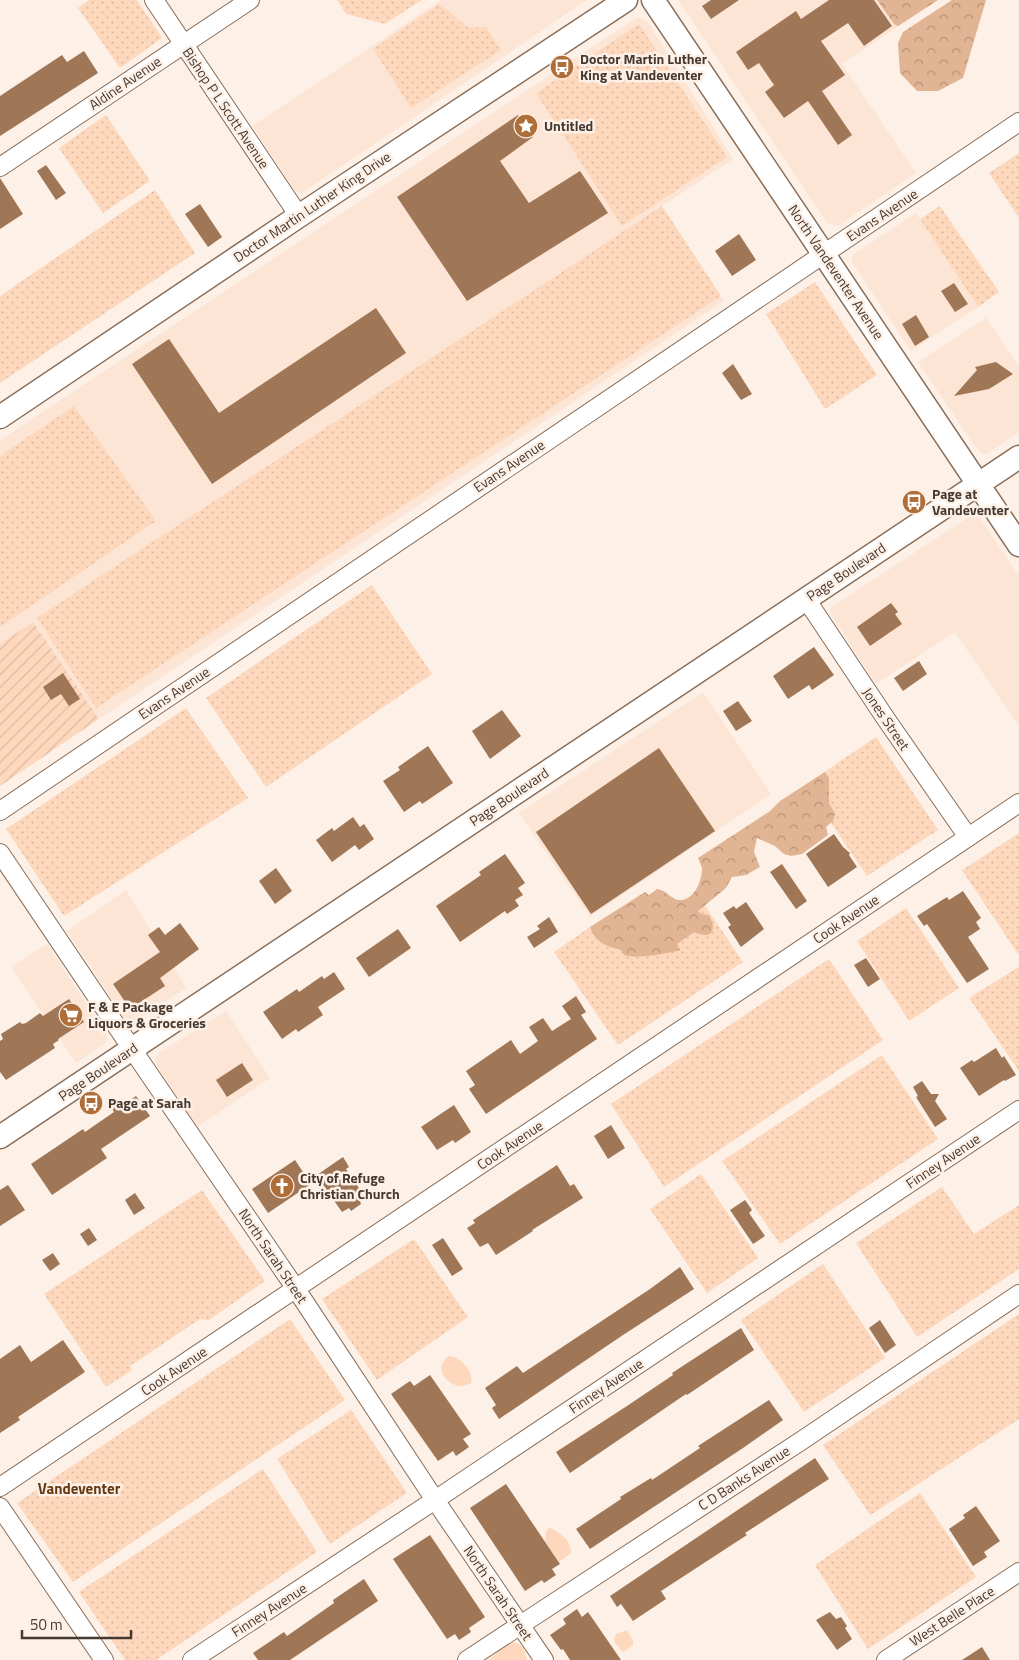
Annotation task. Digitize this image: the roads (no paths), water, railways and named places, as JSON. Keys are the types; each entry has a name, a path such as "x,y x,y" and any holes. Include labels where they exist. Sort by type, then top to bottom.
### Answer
{"main road":[{"name":"Doctor Martin Luther King Drive","path":"0,417 299,216 626,0"},
{"name":"North Vandeventer Avenue","path":"653,0 1019,545"},
{"name":"Page Boulevard","path":"0,1137 1019,457"}],"street":[{"name":"Bishop P L Scott Avenue","path":"154,0 299,216"},
{"name":"Aldine Avenue","path":"0,167 250,0"},
{"name":"Evans Avenue","path":"0,811 1019,122"},
{"name":"Jones Street","path":"806,599 968,837"},
{"name":"Cook Avenue","path":"0,1487 1019,803"},
{"name":"North Sarah Street","path":"0,853 296,1289 435,1500 544,1660"},
{"name":"Finney Avenue","path":"192,1660 1019,1110"},
{"name":"C D Banks Avenue","path":"467,1660 801,1441 1019,1294"},
{"path":"0,1507 104,1660"},
{"name":"West Belle Place","path":"886,1660 1019,1572"}],"place":[{"name":"Doctor Martin Luther King at Vandeventer","path":"562,67"},
{"name":"Untitled","path":"526,126"},
{"name":"Page at Vandeventer","path":"914,502"},
{"name":"F & E Package Liquors & Groceries","path":"71,1015"},
{"name":"Page at Sarah","path":"91,1103"},
{"name":"City of Refuge Christian Church","path":"282,1186"}],"district":[{"name":"Vandeventer","path":"79,1489"}]}
